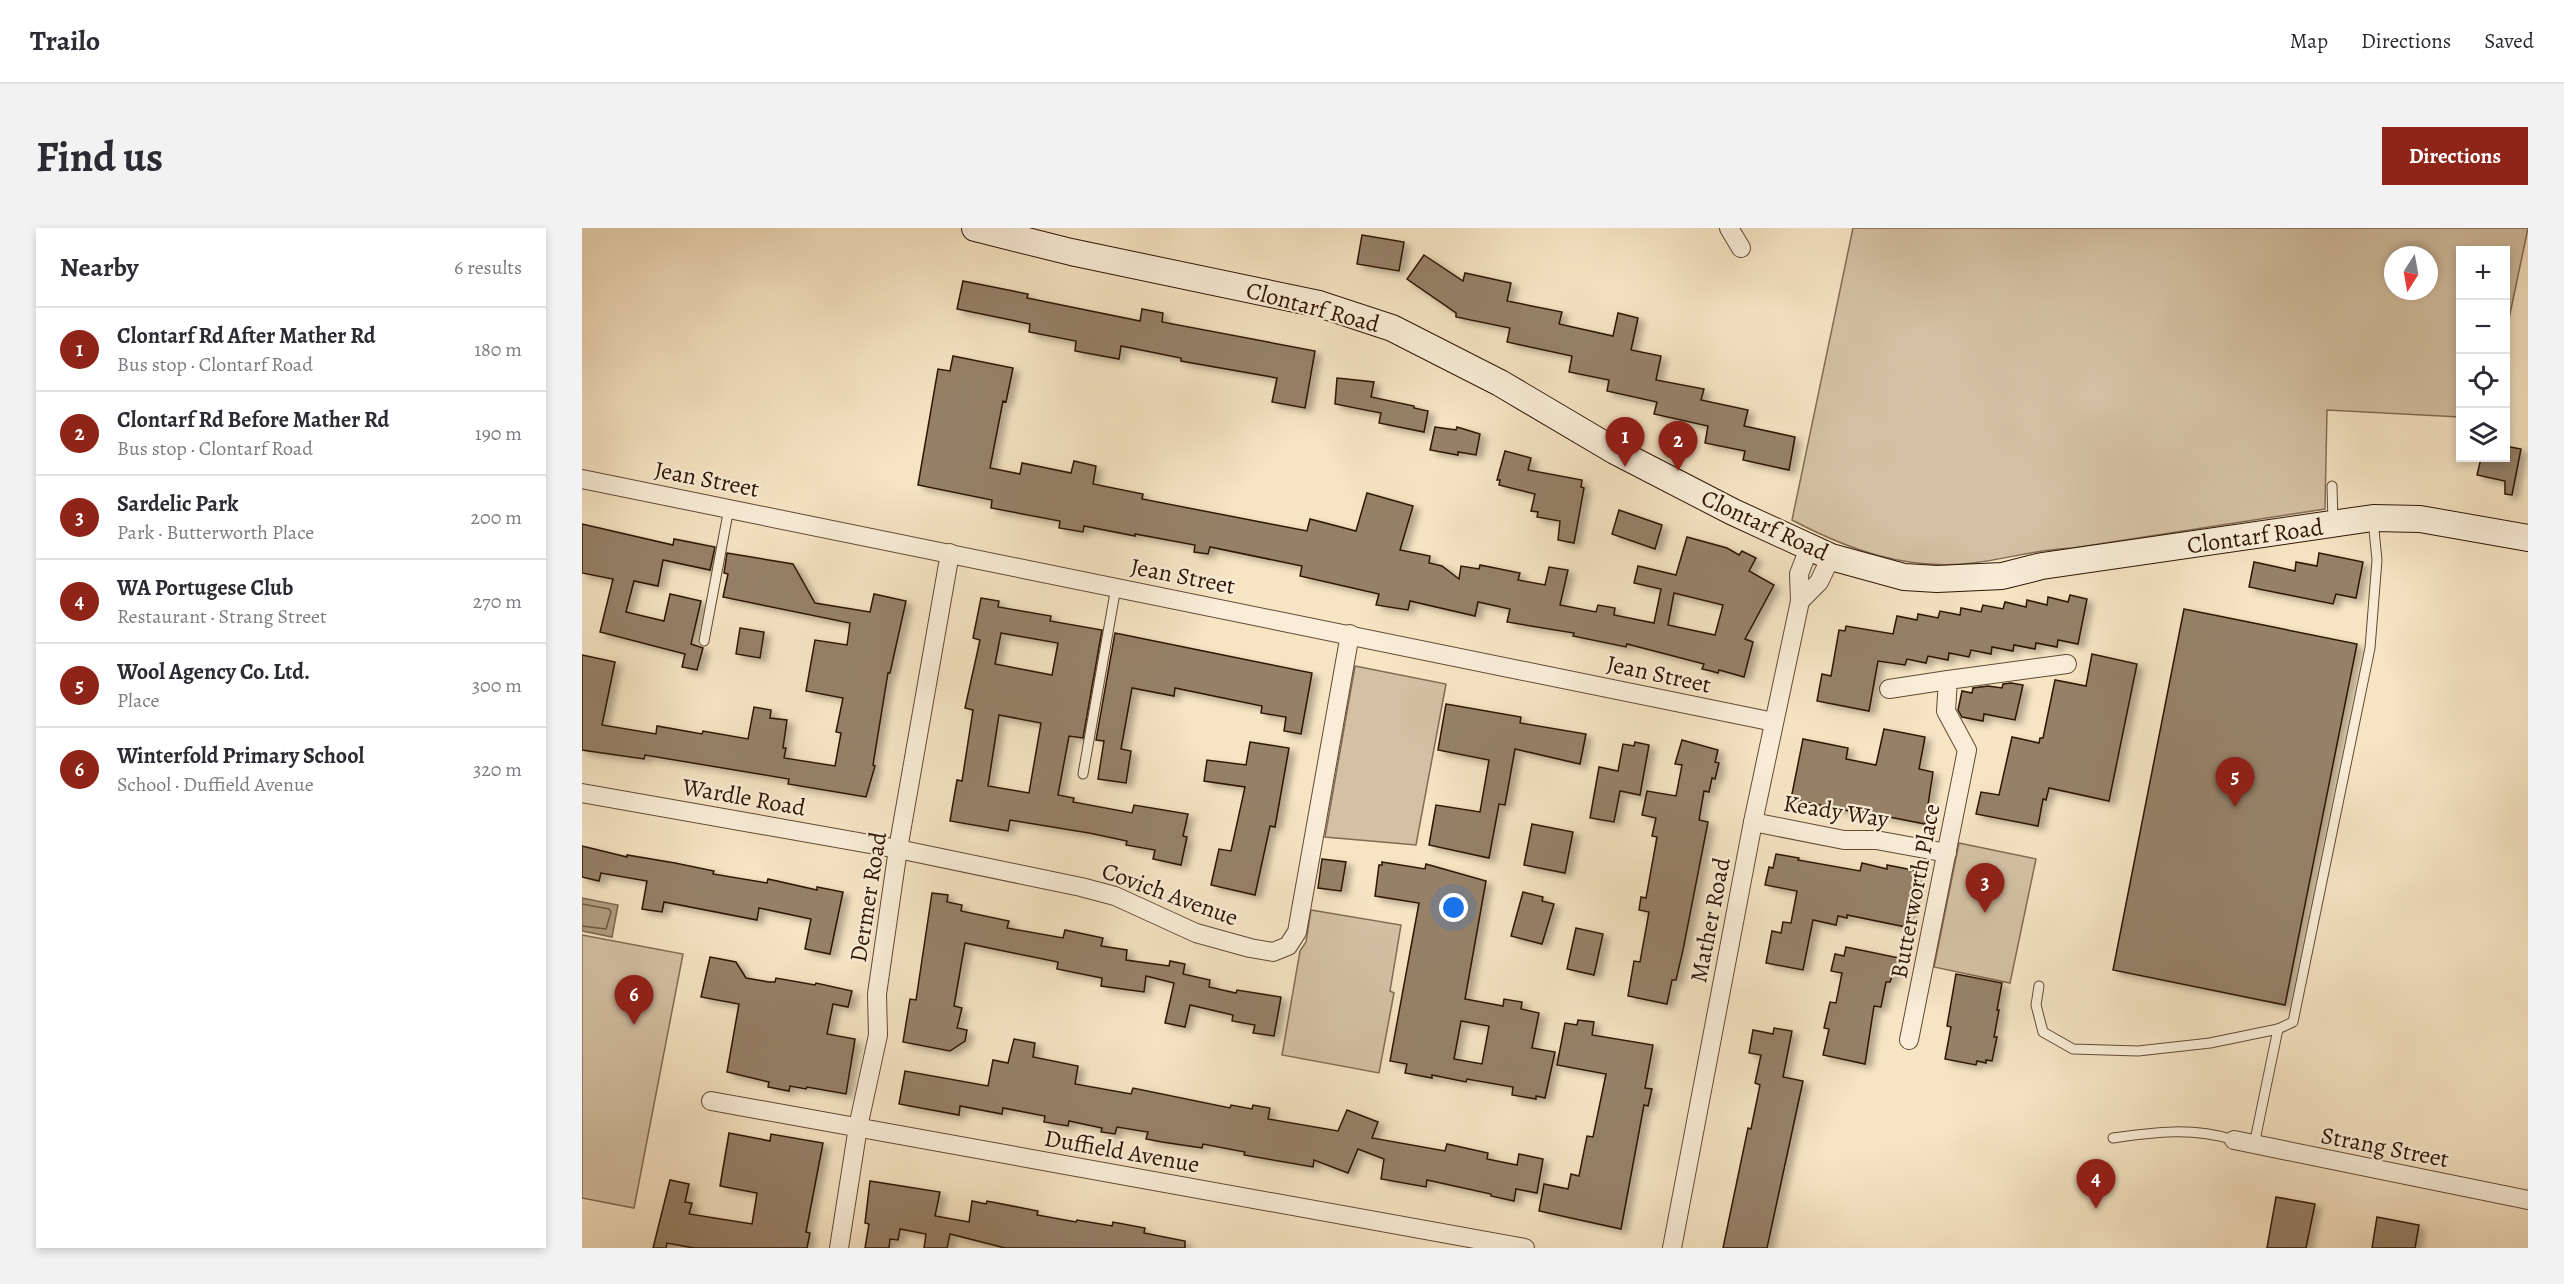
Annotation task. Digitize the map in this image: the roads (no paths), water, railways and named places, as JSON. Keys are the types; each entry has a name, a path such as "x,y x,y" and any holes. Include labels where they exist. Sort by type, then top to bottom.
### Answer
{"street":[{"name":"Clontarf Road","path":"975,228 1071,252 1319,304 1392,328 1500,383 1615,451 1820,553 1904,577 2002,576 2043,566 2373,518 2420,519 2528,538"},
{"path":"1729,228 1741,248"},
{"name":"Jean Street","path":"582,478 1774,722"},
{"name":"Dermer Road","path":"838,1248 858,1127 879,1035 877,993 898,849 950,553"},
{"name":"Mather Road","path":"1672,1248 1754,822 1800,601 1799,573 1820,553"},
{"name":"Covich Avenue","path":"898,849 1115,896 1196,933 1250,948 1273,952 1288,946 1297,932 1350,634"},
{"path":"1889,689 2067,664"},
{"name":"Butterworth Place","path":"1909,1040 1967,750 1946,711 1948,681"},
{"name":"Wardle Road","path":"582,793 898,849"},
{"name":"Keady Way","path":"1754,822 1844,840 1876,840 1947,854"},
{"name":"Duffield Avenue","path":"711,1101 1525,1248"},
{"name":"Strang Street","path":"2234,1140 2528,1200"}],"lane":[{"path":"2332,486 2333,524"},
{"path":"704,641 729,508"},
{"path":"2039,986 2036,1005 2043,1032 2073,1049 2138,1051 2210,1043 2278,1029 2293,1022 2370,648 2377,560 2373,518"},
{"path":"1083,774 1116,587"},
{"path":"2254,1145 2278,1029"},
{"path":"2113,1138 2167,1131 2210,1132 2234,1140"}],"water":[{"path":"582,898 618,905 612,937 582,931"}],"place":[{"name":"Clontarf Rd After Mather Rd","path":"1625,467"},
{"name":"Clontarf Rd Before Mather Rd","path":"1678,471"},
{"name":"Wool Agency Co. Ltd.","path":"2235,807"},
{"name":"Sardelic Park","path":"1985,913"},
{"name":"Winterfold Primary School","path":"634,1025"},
{"name":"WA Portugese Club","path":"2096,1209"}]}
